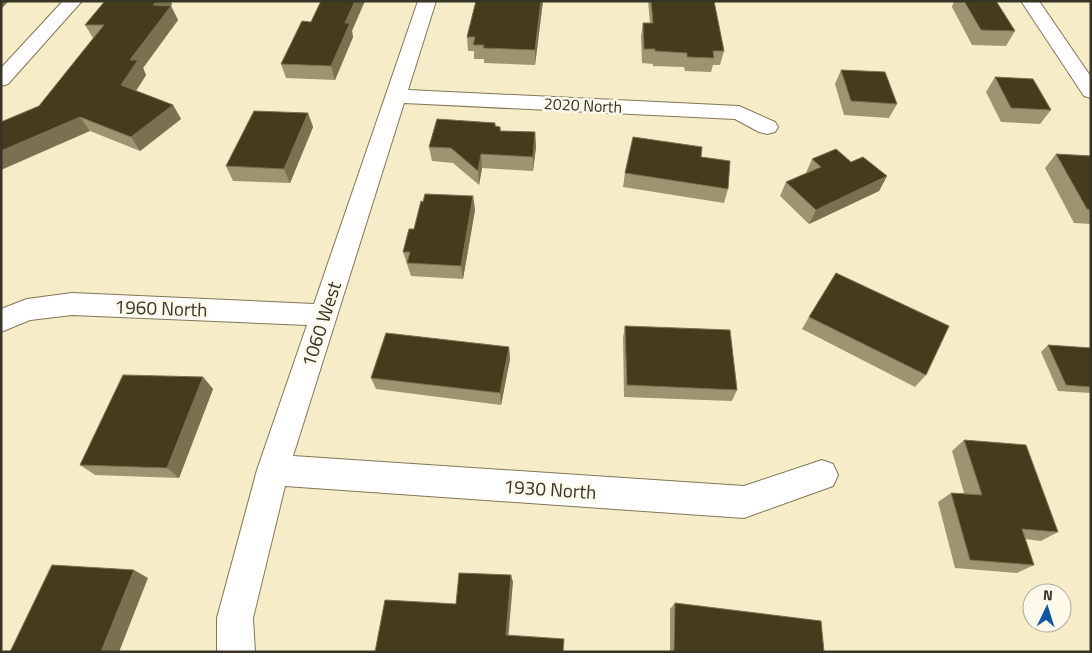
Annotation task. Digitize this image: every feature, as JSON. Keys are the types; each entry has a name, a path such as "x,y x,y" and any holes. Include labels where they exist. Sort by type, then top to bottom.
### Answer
{"street":[{"path":"1,80 73,1"},
{"name":"1060 West","path":"236,652 235,618 273,470 427,1"},
{"path":"1030,1 1091,92"},
{"name":"2020 North","path":"395,96 739,113 767,127"},
{"name":"1960 North","path":"1,321 27,310 72,304 324,315"},
{"name":"1930 North","path":"273,470 744,502 822,475"}],"building":[{"path":"105,1 157,1 153,5 171,6 130,60 138,60 121,85 173,105 131,137 80,117 1,151 1,122 39,106 104,25 85,25"},
{"path":"321,1 355,1 345,23 350,23 331,66 281,64 302,21 311,22"},
{"path":"476,1 541,1 535,50 483,48 484,45 473,45 475,37 467,37"},
{"path":"651,1 714,1 724,51 713,51 714,58 687,57 687,53 644,49 643,23 653,23"},
{"path":"964,1 996,1 1015,31 981,30"},
{"path":"841,70 885,72 897,104 851,101"},
{"path":"995,77 1033,79 1051,110 1011,108"},
{"path":"254,111 308,113 284,169 226,166"},
{"path":"437,119 495,123 495,126 500,127 500,131 535,132 533,157 481,154 478,171 451,148 429,147"},
{"path":"633,137 702,147 701,157 730,161 728,189 625,173"},
{"path":"836,149 851,162 863,157 887,176 816,210 786,182 821,167 812,159"},
{"path":"1056,154 1091,156 1091,210 1087,209"},
{"path":"425,194 473,196 461,266 407,263 410,252 403,252 409,229 414,229 421,201 423,202"},
{"path":"836,273 949,326 926,375 809,317"},
{"path":"625,326 730,330 737,390 627,385"},
{"path":"386,333 509,347 500,393 371,378"},
{"path":"1048,345 1091,348 1091,387 1066,385"},
{"path":"123,375 203,377 167,468 80,465"},
{"path":"964,440 1026,445 1058,532 1022,529 1034,565 970,560 951,493 982,495"},
{"path":"52,565 134,570 101,652 10,652"},
{"path":"459,573 511,575 506,635 564,639 563,652 375,652 385,600 456,604"},
{"path":"675,603 821,621 824,652 674,652"}]}
